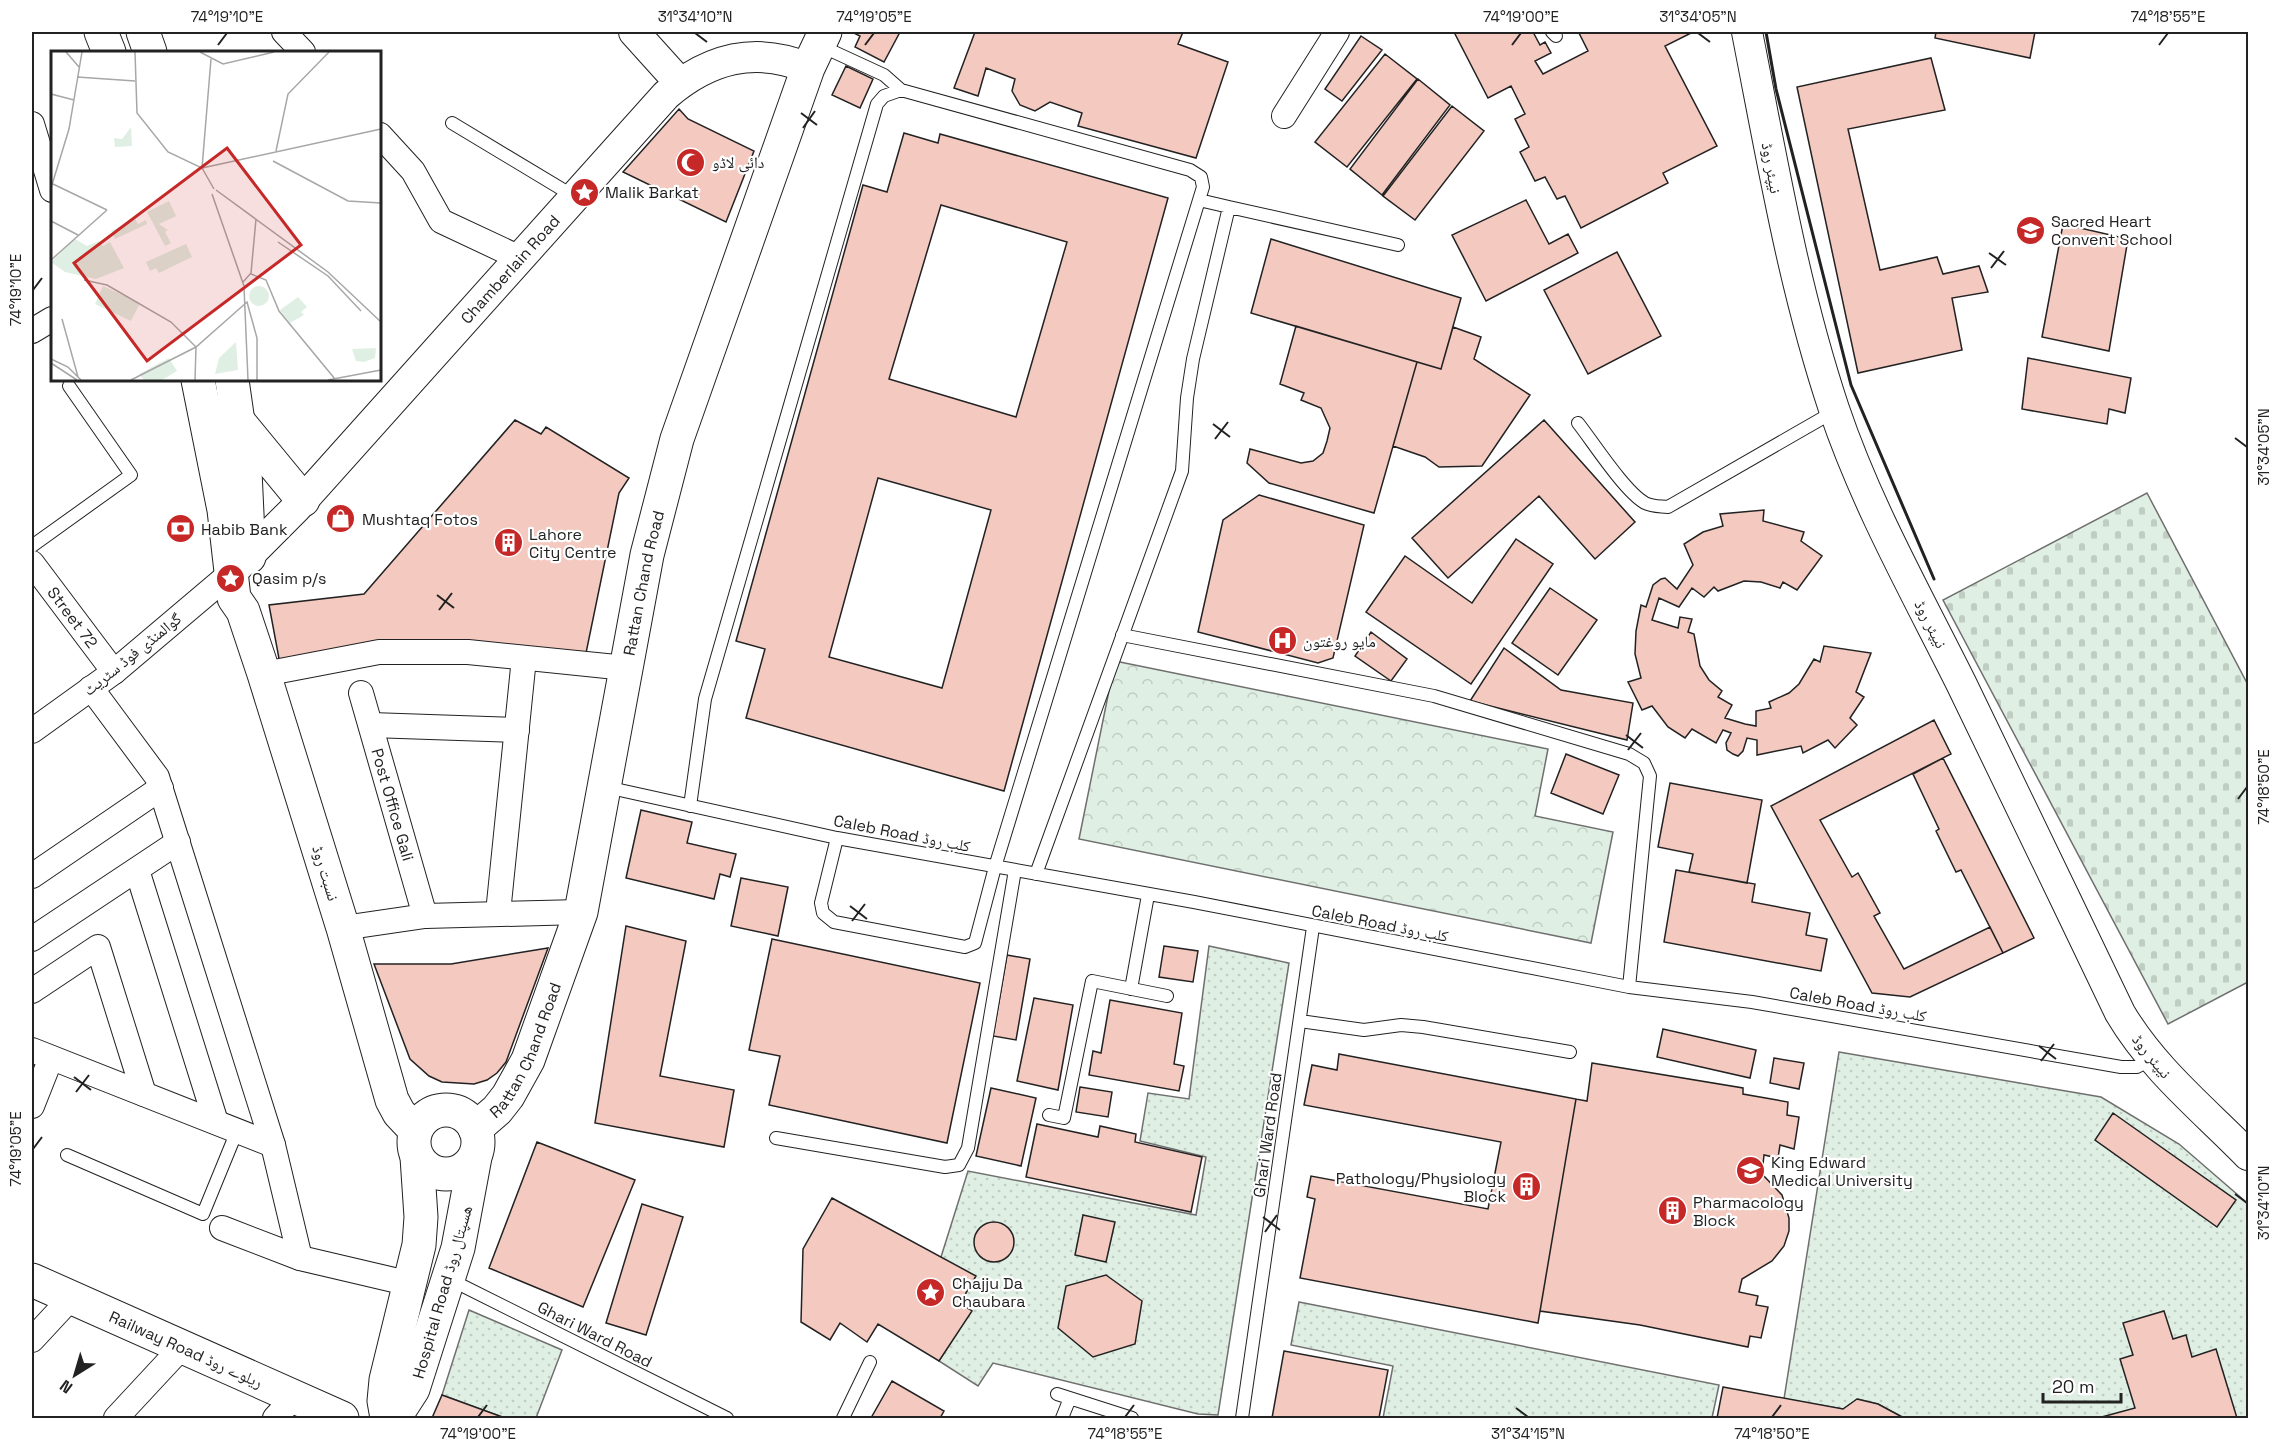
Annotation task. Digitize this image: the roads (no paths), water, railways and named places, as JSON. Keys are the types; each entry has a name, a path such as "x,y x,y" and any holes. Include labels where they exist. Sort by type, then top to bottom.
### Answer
{"main road":[{"path":"100,32 109,51"},
{"path":"142,32 150,51"},
{"name":"Rattan Chand Road","path":"475,1143 528,1060 581,912 647,555 677,439 817,48"},
{"path":"198,381 224,510 240,564"},
{"path":"232,381 245,471 240,564"},
{"path":"237,420 303,500"},
{"name":"نسبت روڈ","path":"240,564 234,598 243,611 264,674 343,928 392,1100 416,1143"},
{"path":"445,1110 463,1115 475,1143 469,1165 451,1175 431,1172 416,1143 427,1115 445,1110"},
{"name":"Hospital Road ھسپتال روڈ","path":"387,1419 384,1401 386,1380 419,1245 421,1217 416,1143"},
{"name":"Hospital Road ھسپتال روڈ","path":"387,1419 402,1406 413,1389 465,1221 475,1143"},
{"name":"Railway Road ریلوے روڈ","path":"32,1280 182,1347 284,1408 342,1419"}],"street":[{"path":"284,32 302,51"},
{"path":"634,32 680,83"},
{"path":"1284,116 1337,32"},
{"name":"نیپئر روڈ","path":"1747,32 1778,196 1807,323 1835,411 1883,529 1993,748 2120,1013 2151,1059 2248,1155"},
{"name":"Chamberlain Road","path":"240,564 303,500 680,83 712,66 751,56 769,56 817,48"},
{"path":"32,124 51,187"},
{"path":"381,136 413,171 441,221 522,259"},
{"path":"32,331 51,320"},
{"name":"Street 72","path":"32,563 114,672"},
{"name":"گوالمنڈی فوڈ سٹریٹ","path":"32,731 114,672 240,564"},
{"path":"264,674 379,652 468,652 626,668"},
{"path":"498,913 525,658"},
{"path":"91,688 157,777 273,1145 300,1258"},
{"name":"Post Office Gali","path":"361,693 425,916"},
{"path":"371,725 517,730"},
{"path":"32,876 161,788"},
{"path":"32,939 178,842"},
{"path":"137,870 226,1127"},
{"path":"343,928 425,916 581,912"},
{"path":"32,991 98,947 144,1094"},
{"path":"32,1104 41,1054 273,1145"},
{"path":"222,1228 300,1258 411,1284"},
{"path":"32,1340 71,1298"},
{"path":"116,1419 182,1347"}],"lane":[{"path":"817,48 884,75 901,90 1190,170 1201,177 1203,187 995,867 975,943 965,947 834,922 822,913 821,903 837,838"},
{"path":"690,806 705,699 873,113 884,96 901,90"},
{"path":"452,123 576,198"},
{"path":"1199,200 1398,245"},
{"path":"1036,874 1182,471 1187,398 1192,369 1229,207"},
{"path":"32,546 131,475 69,386"},
{"path":"1578,423 1629,489 1642,502 1668,507 1835,411"},
{"path":"1122,635 1434,696 1629,754 1644,763 1650,776 1629,987"},
{"name":"Caleb Road کلب روڈ","path":"604,786 837,838 1148,894 1629,987 1752,1002 2121,1067 2137,1067 2151,1059"},
{"path":"776,1138 945,1167 959,1165 968,1148 1015,870"},
{"path":"1131,989 1148,894"},
{"name":"Ghari Ward Road","path":"1242,1419 1313,927"},
{"path":"1049,1115 1064,1118 1092,981 1167,996"},
{"path":"1300,1021 1364,1030 1401,1025 1423,1027 1570,1052"},
{"path":"67,1155 203,1214 226,1127"},
{"name":"Ghari Ward Road","path":"448,1279 727,1419"},
{"path":"843,1419 870,1362"},
{"path":"1057,1394 1115,1416 1132,1419"},
{"path":"1062,1419 1070,1398"}],"place":[{"name":"دائی لاڈو","path":"691,162"},
{"name":"Malik Barkat","path":"584,192"},
{"name":"Sacred Heart Convent School","path":"2030,230"},
{"name":"Mushtaq Fotos","path":"341,519"},
{"name":"Habib Bank","path":"180,529"},
{"name":"Lahore City Centre","path":"508,543"},
{"name":"Qasim p/s","path":"231,578"},
{"name":"مایو روغتون","path":"1282,641"},
{"name":"King Edward Medical University","path":"1750,1171"},
{"name":"Pathology/Physiology Block","path":"1527,1187"},
{"name":"Pharmacology Block","path":"1672,1211"},
{"name":"Chajju Da Chaubara","path":"931,1292"}]}
